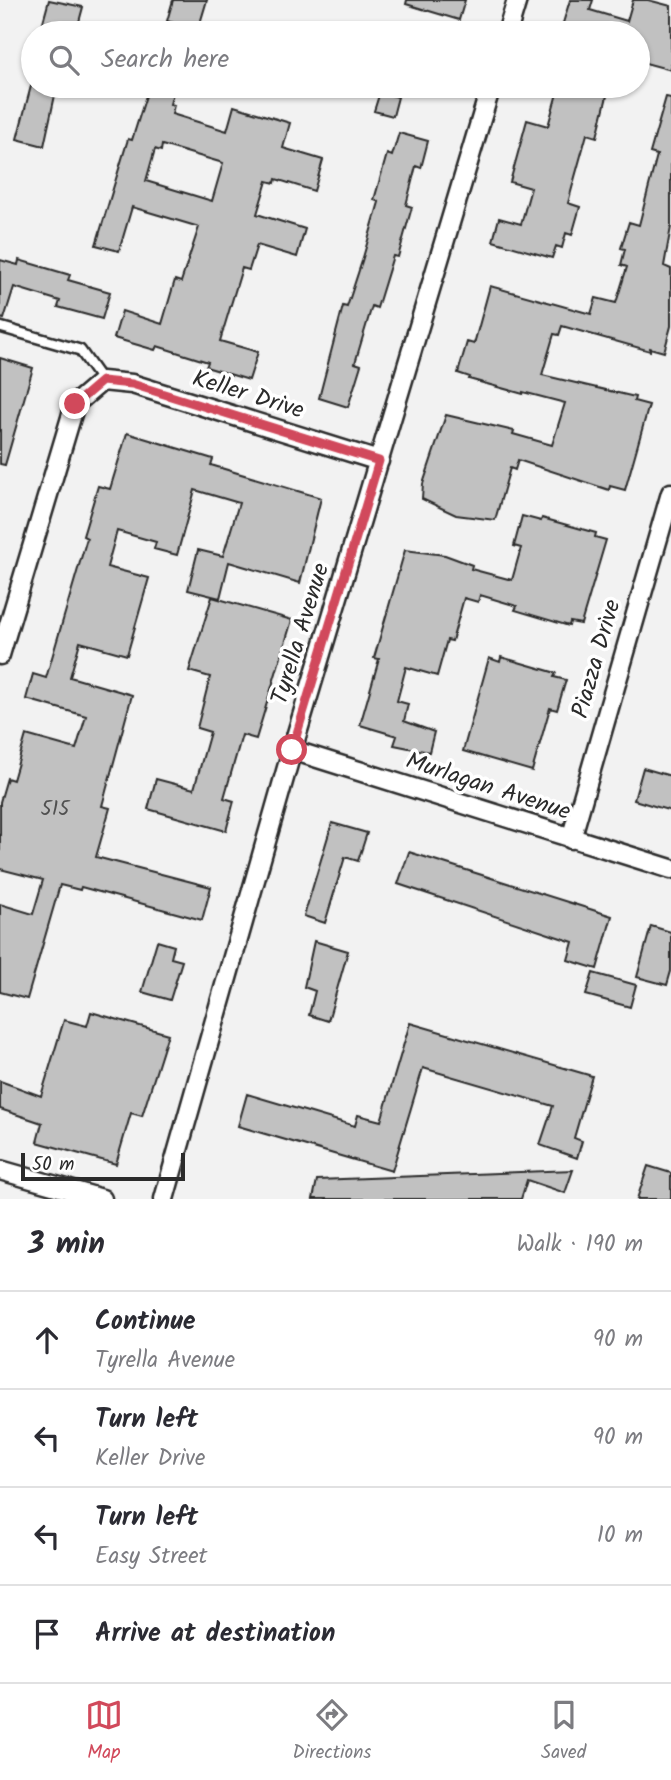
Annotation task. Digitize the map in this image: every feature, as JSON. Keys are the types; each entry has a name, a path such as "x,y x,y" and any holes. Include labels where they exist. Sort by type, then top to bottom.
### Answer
{"street":[{"path":"511,21 517,0"},
{"name":"Tyrella Avenue","path":"164,1199 292,750 487,98"},
{"path":"0,655 75,404 102,381"},
{"name":"Keller Drive","path":"102,381 132,384 379,461"},
{"name":"Piazza Drive","path":"571,839 671,494"},
{"name":"Murlagan Avenue","path":"292,750 671,869"},
{"path":"0,1170 102,1199"}],"lane":[{"path":"0,327 79,350 102,381"}],"building":[{"path":"49,0 83,7 79,21 43,21"},
{"path":"173,0 207,0 201,21 167,21"},
{"path":"407,0 465,0 459,20 406,4"},
{"path":"570,0 593,0 590,10 627,21 564,21"},
{"path":"633,0 648,0 671,6 671,70 650,64 650,21 627,21"},
{"path":"666,97 671,98 671,227 664,266 671,269 671,326 664,352 650,348 650,351 562,326 559,335 554,334 542,375 635,397 634,401 649,405 625,490 610,486 609,490 518,460 515,470 510,468 495,520 456,515 422,499 423,484 446,415 514,431 513,434 552,445 565,403 469,379 470,377 458,373 467,342 474,344 490,286 591,314 596,298 616,303 627,267 621,265 625,249 621,248 629,222 639,225 657,155 650,153"},
{"path":"28,98 54,98 44,146 17,139"},
{"path":"145,98 172,98 170,104 174,105 172,114 227,131 234,106 290,123 283,148 323,160 314,191 276,179 275,183 267,181 257,214 305,229 297,257 257,245 249,270 242,268 220,341 258,352 249,380 206,367 208,362 157,346 155,350 114,338 122,311 162,324 175,280 181,282 199,227 132,207 119,251 96,245 128,139 132,140","holes":["162,145 223,163 212,201 146,181 155,149 161,151"]},
{"path":"378,98 398,98 393,116 374,111"},
{"path":"556,98 607,98 597,137 587,134 568,203 580,207 572,235 566,233 562,248 556,246 552,258 493,241 499,218 521,224 531,188 510,182 527,120 548,126"},
{"path":"399,133 428,141 421,168 416,166 406,205 412,207 398,257 393,256 377,308 372,306 355,363 361,365 348,407 319,398 343,306 347,307 379,202 374,200 387,154 392,156"},
{"path":"0,260 18,265 19,260 70,275 68,280 110,292 102,319 58,307 60,301 14,287 4,319 0,318"},
{"path":"0,358 33,368 5,465 0,464"},
{"path":"127,433 213,459 211,465 321,498 300,583 229,562 220,598 188,590 198,550 223,556 239,503 195,490 177,555 154,549 156,542 117,531 107,567 149,578 127,655 80,642 70,677 132,695 102,806 110,808 96,857 211,887 202,920 81,887 80,890 60,885 27,999 0,992 0,904 33,914 43,880 0,869 0,802 7,778 13,780 26,735 76,749 86,716 26,699 33,674 46,678 87,538 83,536 98,486 110,489"},
{"path":"522,516 541,521 542,518 596,533 595,537 606,540 581,624 570,622 569,626 515,610 517,606 480,595 478,602 464,598 452,641 447,640 437,676 406,667 397,701 408,704 404,721 434,732 429,752 394,745 397,736 360,725 379,659 374,658 405,550 445,555 472,565 471,569 512,580 521,548 514,546"},
{"path":"212,597 292,620 256,739 242,735 224,798 234,801 226,831 148,809 156,779 194,789 210,732 197,728 210,677 189,671"},
{"path":"501,657 556,673 554,677 566,680 557,710 550,708 532,771 463,751 489,658 500,662"},
{"path":"643,768 671,776 671,811 634,800"},
{"path":"332,823 367,833 358,861 345,857 325,923 304,916"},
{"path":"409,852 612,916 597,969 568,960 573,942 398,884"},
{"path":"651,926 671,932 671,971 667,985 637,977"},
{"path":"157,941 174,946 171,958 182,961 170,1000 142,992"},
{"path":"314,941 348,951 328,1021 309,1015 315,991 304,987"},
{"path":"593,973 636,985 630,1007 586,995"},
{"path":"91,1012 168,1034 142,1116 131,1113 116,1164 37,1142 42,1123 0,1109 0,1081 41,1096 64,1020 87,1026"},
{"path":"410,1023 592,1076 574,1138 582,1141 577,1158 540,1145 553,1106 423,1068 392,1171 238,1126 247,1094 355,1126 358,1115 381,1121"},
{"path":"648,1166 671,1173 671,1199 637,1199"},
{"path":"573,1170 565,1193 527,1180 521,1199 313,1199 317,1180"}],"route":[{"path":"75,404 102,381 132,384 379,461 292,750"}]}
